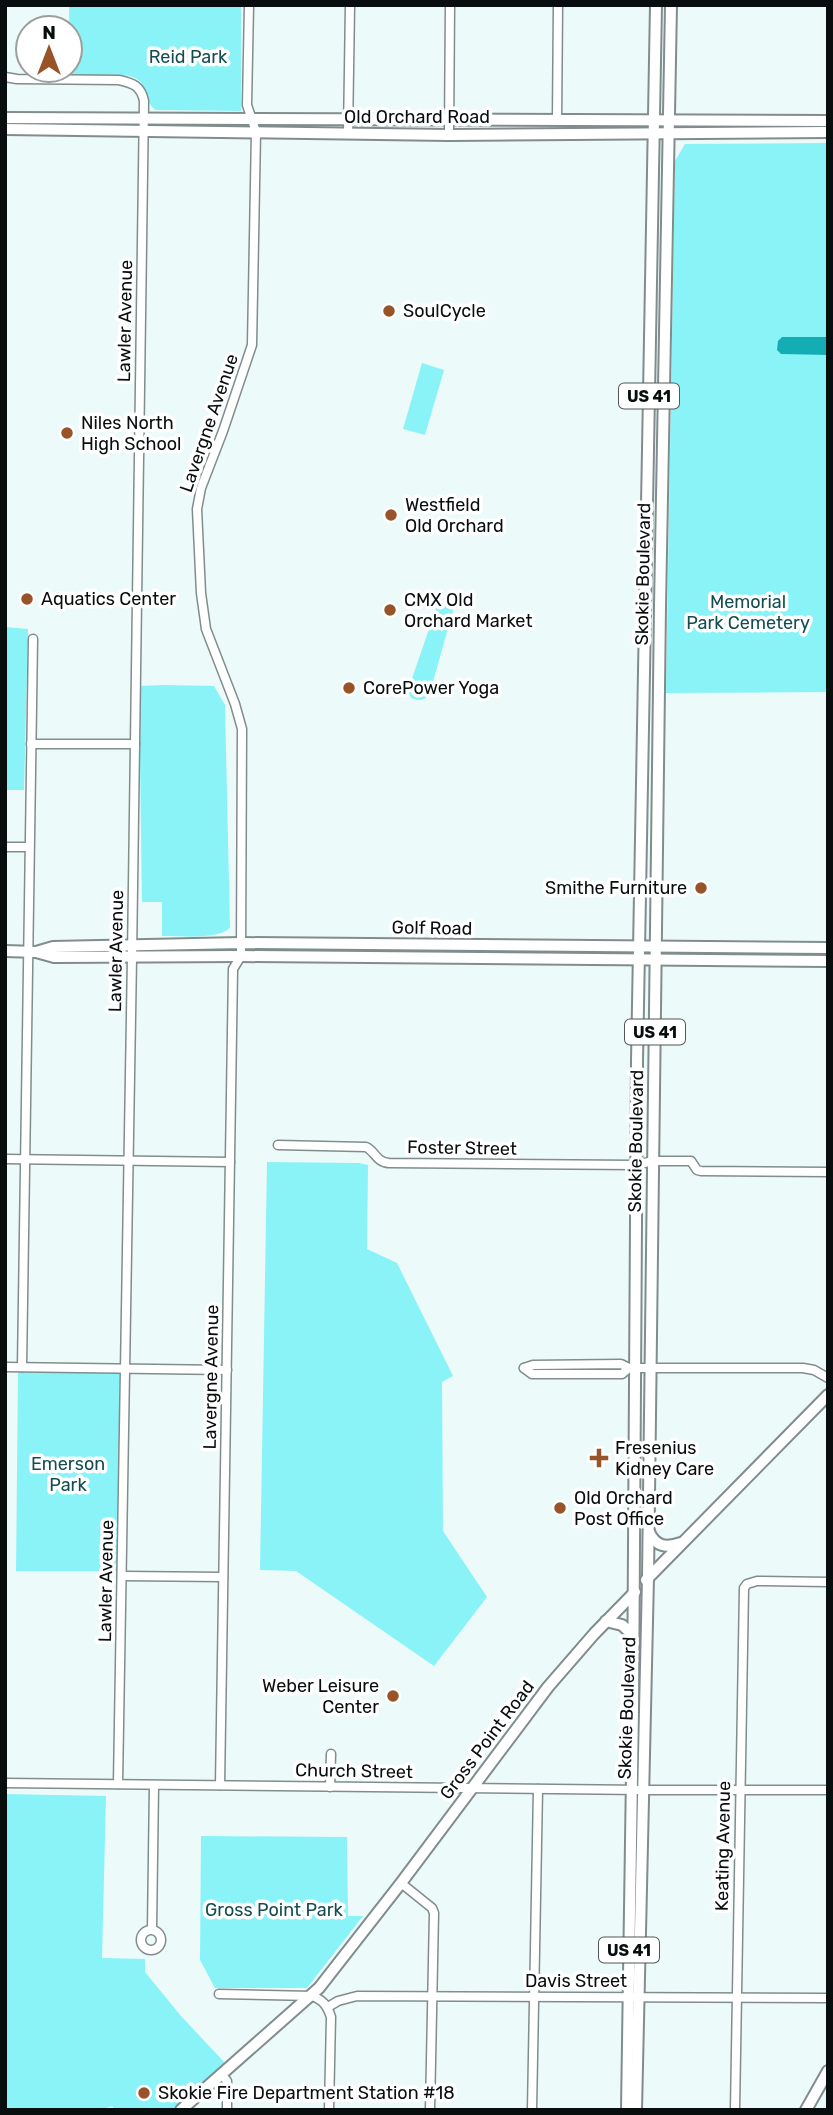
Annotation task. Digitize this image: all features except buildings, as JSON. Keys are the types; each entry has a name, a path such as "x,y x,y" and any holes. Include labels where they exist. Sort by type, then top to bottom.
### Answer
{"main road":[{"name":"Skokie Boulevard","path":"637,1790 633,1635 632,1368 656,5"},
{"name":"Skokie Boulevard","path":"627,2110 633,1997 637,1790 649,1531 660,606 671,5"},
{"name":"Old Orchard Road","path":"5,118 828,121"},
{"name":"Old Orchard Road","path":"5,129 449,135 828,132"},
{"name":"Golf Road","path":"5,951 32,951 54,957 241,943 828,948"},
{"name":"Golf Road","path":"132,951 221,956 828,961"},
{"name":"Gross Point Road","path":"181,2110 312,1996 401,1883 548,1687 648,1577 828,1395"},
{"path":"649,1531 653,1540 661,1546 668,1547 683,1542"},
{"path":"606,1621 622,1625 633,1635"},
{"name":"Skokie Boulevard","path":"633,1997 636,2110"},
{"path":"806,2110 828,2071"}],"street":[{"name":"Lavergne Avenue","path":"241,956 242,729 206,629 201,593 197,509 204,479 252,345 256,132 247,105 248,5"},
{"path":"348,134 350,5"},
{"path":"449,135 450,5"},
{"path":"557,120 558,5"},
{"name":"Lawler Avenue","path":"5,77 118,80 130,82 142,93 135,744 118,1784"},
{"path":"22,1367 24,1159 32,951 29,847 33,639"},
{"path":"31,744 135,744"},
{"path":"5,847 29,847"},
{"path":"221,956 233,969 241,956"},
{"name":"Lavergne Avenue","path":"220,1785 233,969"},
{"name":"Foster Street","path":"278,1145 366,1147 381,1161 389,1163 636,1165 653,1161 691,1160 697,1170 701,1171 828,1172"},
{"path":"5,1159 230,1162"},
{"path":"632,1368 622,1374 532,1374 524,1368 533,1364 621,1364 632,1368 803,1368 814,1370 828,1378"},
{"path":"5,1367 227,1370"},
{"path":"123,1576 223,1577"},
{"name":"Keating Avenue","path":"735,2110 743,1593 747,1584 757,1581 828,1582"},
{"path":"330,1787 331,1754"},
{"name":"Church Street","path":"5,1783 828,1790"},
{"path":"152,1929 154,1785"},
{"path":"532,2110 538,1789"},
{"path":"401,1883 432,1908 434,1913 430,2110"},
{"path":"219,1994 312,1996 322,2000 331,2017 329,2110"},
{"path":"312,1996 324,2010 330,2026"},
{"name":"Davis Street","path":"328,2007 357,1996 828,1997"},
{"path":"222,2075 227,2081 227,2110"}],"green space":[{"name":"Reid Park","path":"69,5 241,5 241,111 156,110 135,78 119,75 84,76 84,14 69,14"},
{"name":"Memorial Park Cemetery","path":"828,143 828,692 666,693 675,161 685,144"},
{"path":"422,363 444,370 425,435 403,429"},
{"path":"438,603 454,607 429,696 416,700 411,698 408,690"},
{"path":"5,627 28,629 24,790 5,790"},
{"path":"139,686 214,686 225,705 230,928 216,934 197,937 162,936 162,902 142,902"},
{"path":"267,1162 368,1165 367,1249 397,1263 453,1376 442,1382 443,1531 487,1597 434,1666 296,1571 260,1570"},
{"name":"Emerson Park","path":"18,1371 120,1373 117,1571 16,1571"},
{"path":"5,1794 106,1796 102,1958 145,1959 145,1972 225,2063 171,2110 115,2110 112,2106 101,2110 5,2110"},
{"name":"Gross Point Park","path":"201,1836 347,1837 348,1916 363,1916 307,1988 215,1988 200,1960"}],"shaded area":[{"path":"782,337 828,337 828,355 781,354 777,350 778,341"}],"place":[{"name":"SoulCycle","path":"389,311"},
{"name":"Niles North High School","path":"67,433"},
{"name":"Westfield Old Orchard","path":"391,515"},
{"name":"Aquatics Center","path":"27,599"},
{"name":"CMX Old Orchard Market","path":"390,610"},
{"name":"CorePower Yoga","path":"349,688"},
{"name":"Smithe Furniture","path":"701,888"},
{"name":"Fresenius Kidney Care","path":"599,1458"},
{"name":"Old Orchard Post Office","path":"560,1508"},
{"name":"Weber Leisure Center","path":"393,1696"},
{"name":"Skokie Fire Department Station #18","path":"144,2093"}]}
